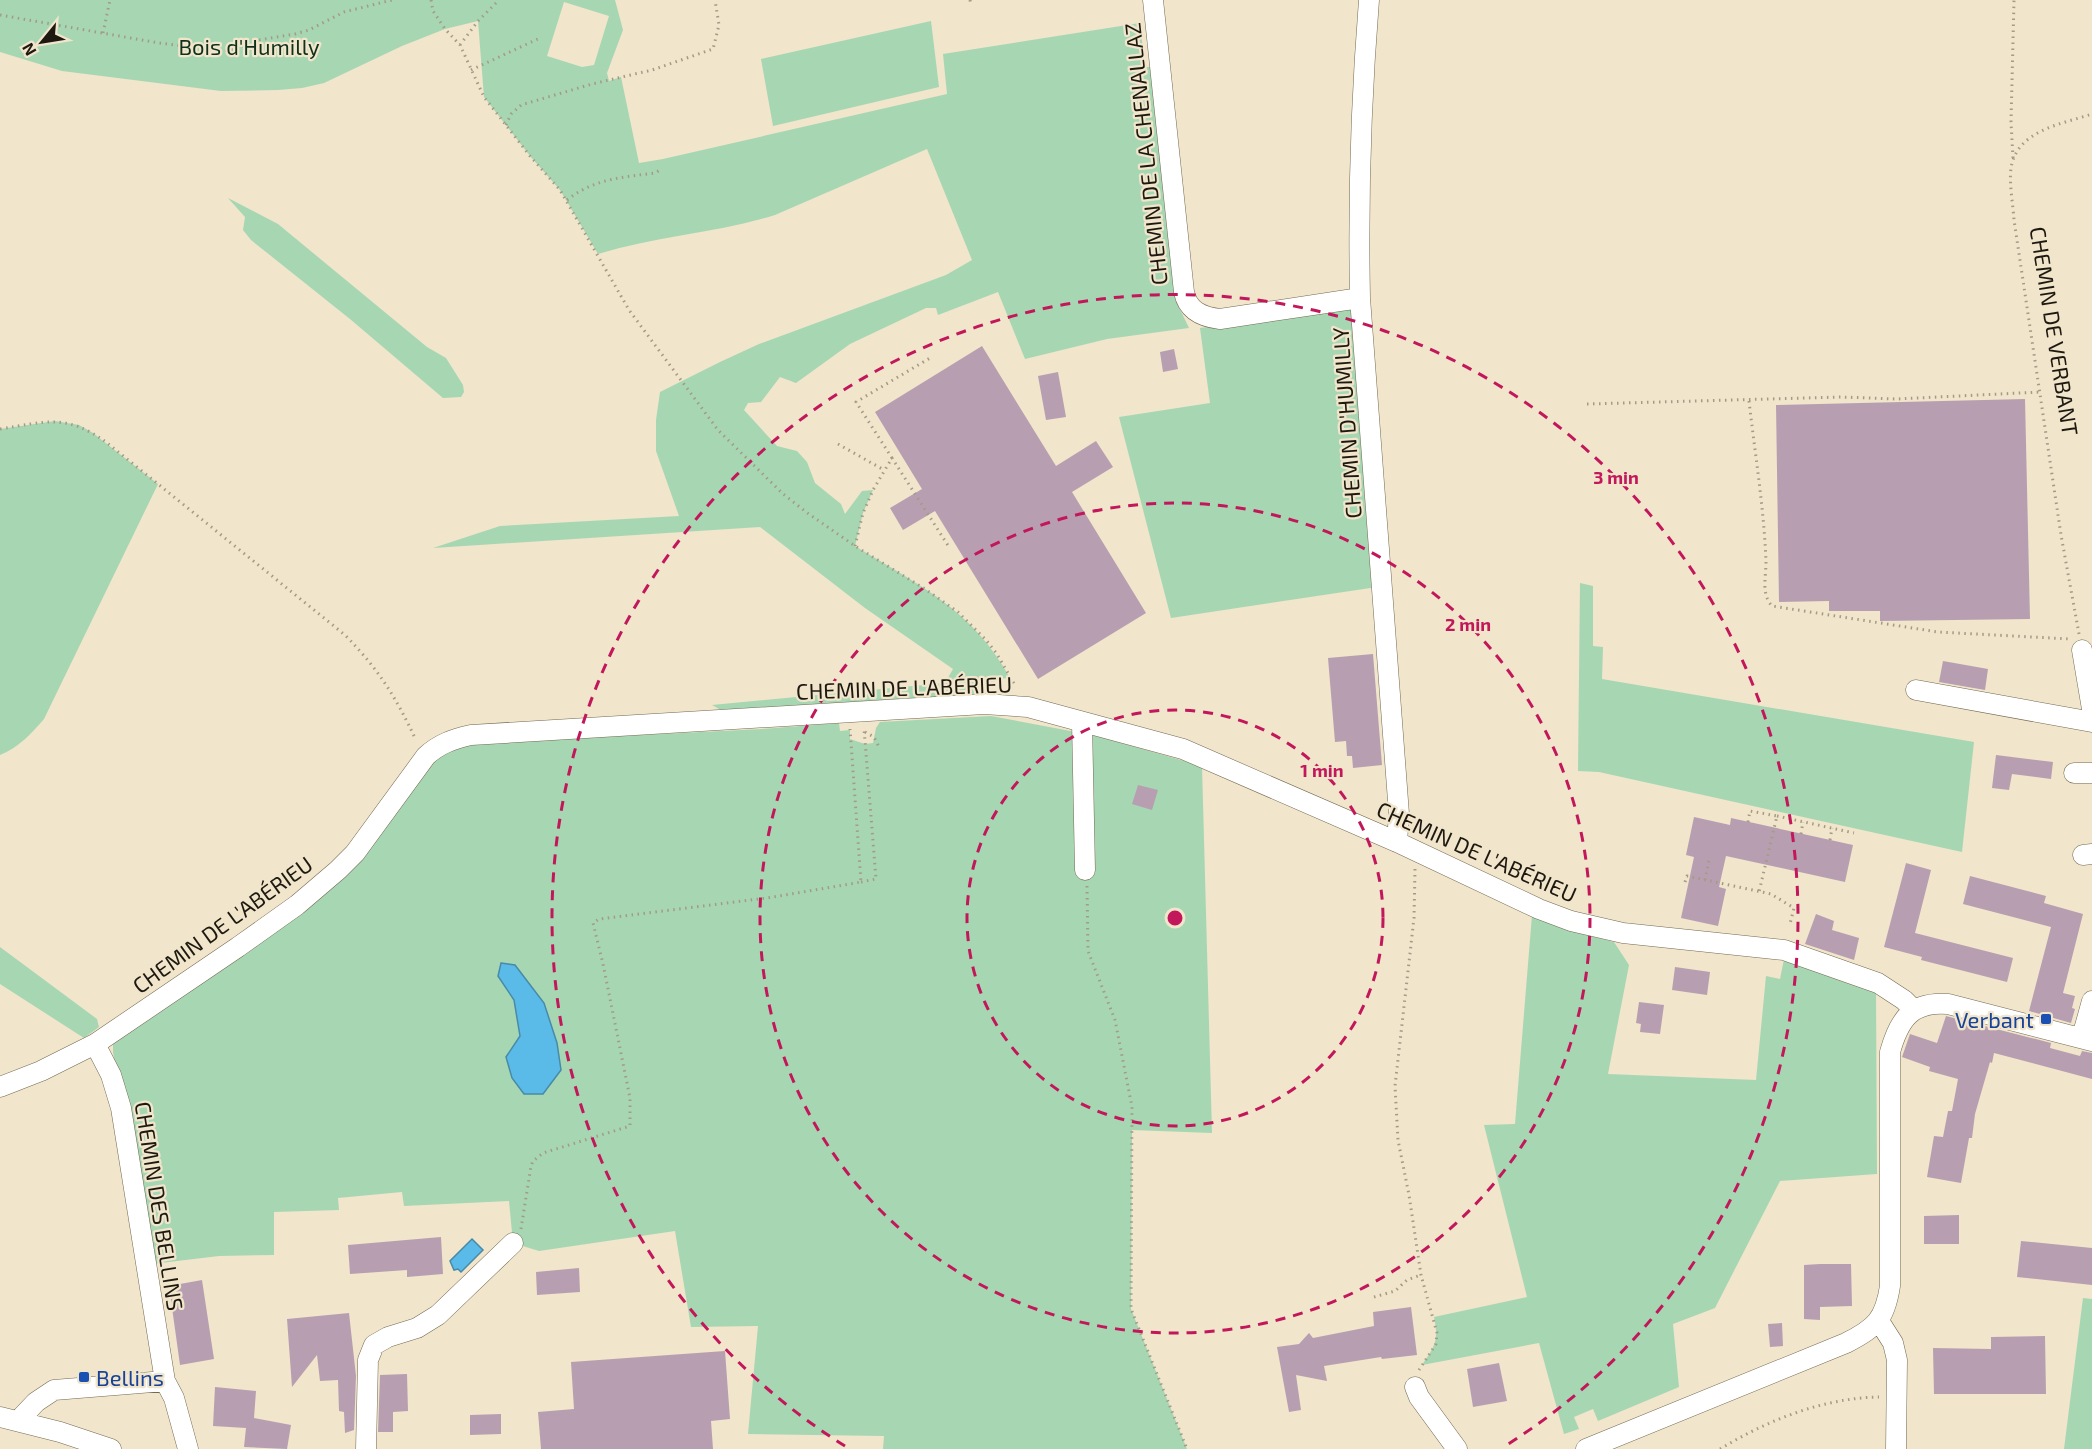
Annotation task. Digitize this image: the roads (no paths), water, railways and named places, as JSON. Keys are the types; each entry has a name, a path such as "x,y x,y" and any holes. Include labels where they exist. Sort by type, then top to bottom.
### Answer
{"street":[{"name":"CHEMIN DE LA CHENALLAZ","path":"1153,0 1184,292 1190,307 1200,315 1220,319 1360,298"},
{"name":"CHEMIN D'HUMILLY","path":"1370,0 1362,137 1360,298 1399,814 1397,842"},
{"path":"2081,644 2092,709"},
{"path":"1916,690 2092,722"},
{"name":"CHEMIN DE L'ABÉRIEU","path":"0,1087 41,1071 95,1044 297,905 355,853 426,756 441,745 471,735 984,704 1028,707 1183,749 1397,842 1539,909 1571,921 1623,933 1784,950 1878,982 1914,1010"},
{"path":"1082,722 1085,870"},
{"path":"1586,1449 1846,1343 1871,1329 1879,1321 1885,1312 1890,1286 1890,1052 1900,1022 1914,1010 1930,1004 1948,1004 2087,1039 2092,1001"},
{"name":"CHEMIN DES BELLINS","path":"95,1044 111,1075 121,1108 165,1381 174,1398 188,1449"},
{"path":"366,1449 368,1360 374,1345 388,1336 417,1328 438,1315 513,1243"},
{"path":"1879,1321 1895,1348 1897,1360 1896,1449"},
{"path":"9,1419 54,1390 165,1381"},
{"path":"1415,1386 1419,1397 1457,1449"},
{"path":"9,1419 110,1449"}],"water":[{"path":"501,963 515,965 544,1003 557,1043 561,1070 543,1094 524,1094 512,1078 506,1057 520,1036 514,1000 498,976"},
{"path":"472,1239 483,1250 461,1272 458,1269 454,1270 450,1261"}],"place":[{"name":"Verbant","path":"2046,1019"},
{"name":"Bellins","path":"84,1377"}],"park label":[{"name":"Bois d'Humilly","path":"249,46"}]}
